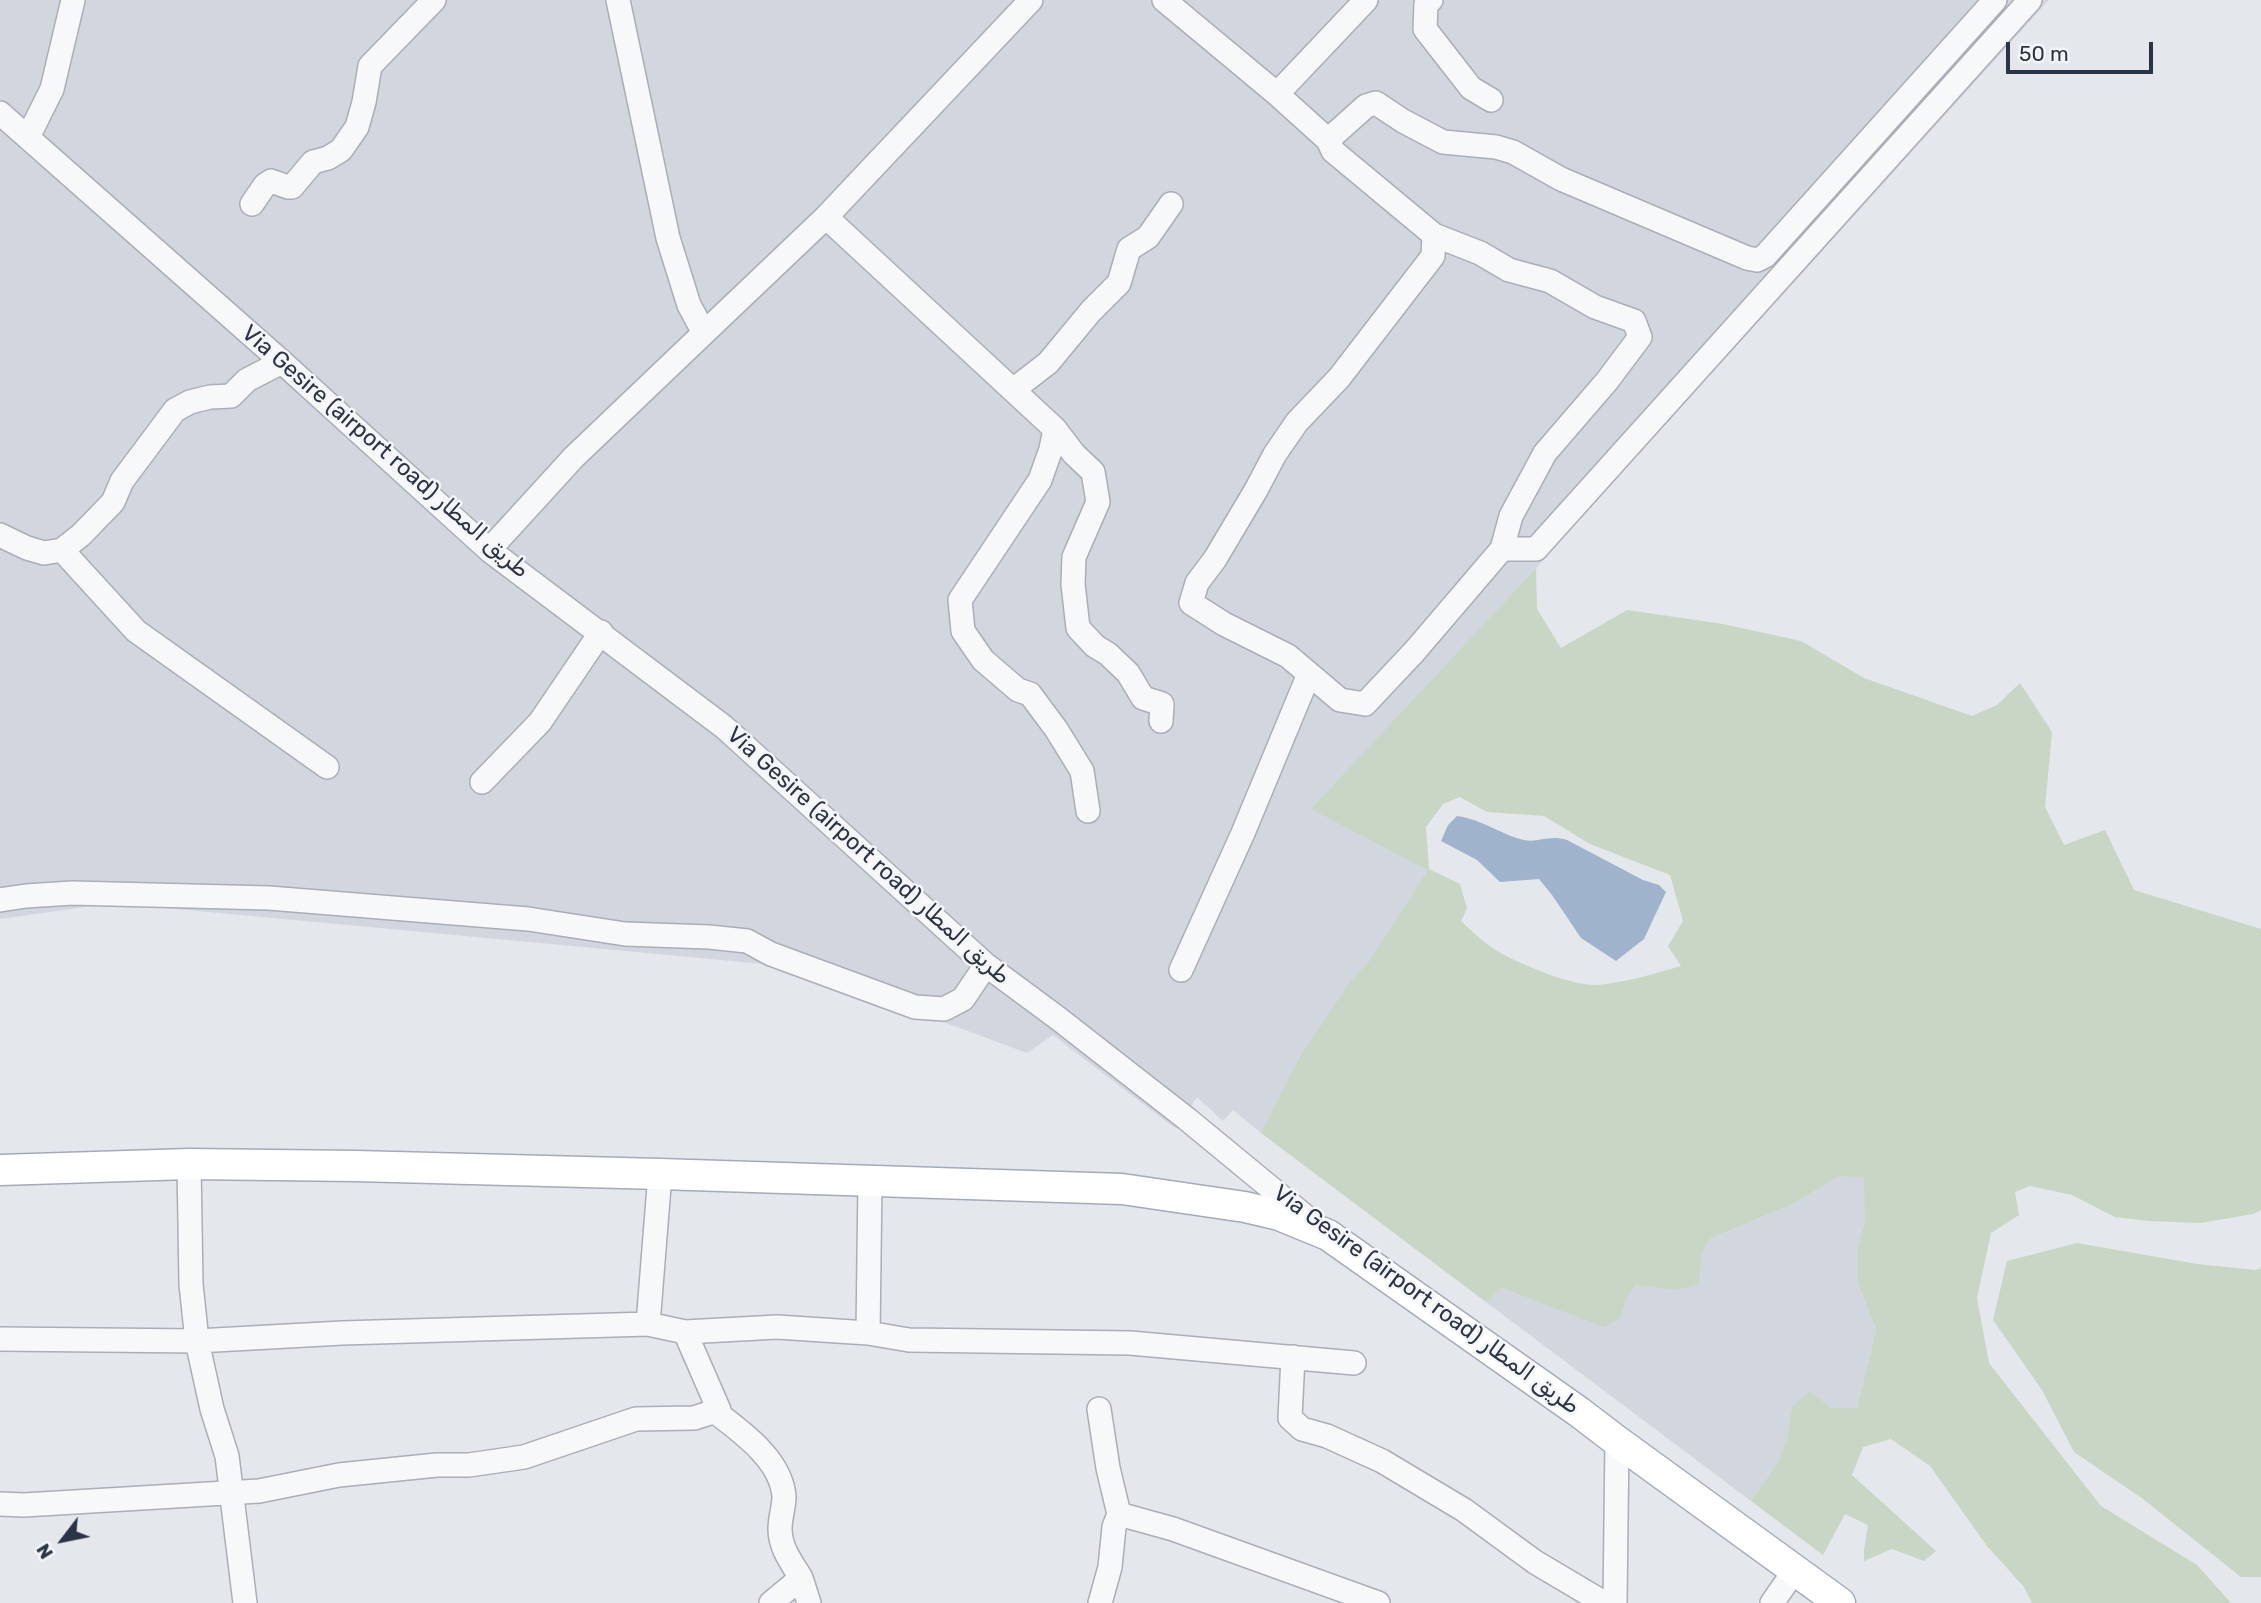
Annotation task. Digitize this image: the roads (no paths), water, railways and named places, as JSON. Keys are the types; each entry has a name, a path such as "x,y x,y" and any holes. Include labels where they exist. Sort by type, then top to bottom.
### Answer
{"main road":[{"path":"0,1170 189,1164 356,1166 1122,1189 1245,1207 1279,1215 1328,1236"},
{"name":"Via Gesire (airport road) طريق المطار","path":"1328,1236 1579,1412 1840,1603"}],"street":[{"path":"28,137 52,89 73,0"},
{"path":"252,204 271,181 292,187 313,162 328,158 341,150 357,127 370,66 434,0"},
{"path":"618,0 668,238 689,305 704,333"},
{"path":"489,550 574,457 826,217 1031,0"},
{"path":"1164,0 1277,94 1328,140 1333,151 1434,235 1480,253 1509,271 1550,281 1595,307 1634,321 1640,337 1606,382 1545,453 1511,516 1502,549 1414,652 1365,704 1340,700 1288,656 1224,624 1191,603 1198,583 1215,559 1275,454 1297,422 1339,378 1433,256 1434,235"},
{"path":"1277,94 1366,0"},
{"path":"1431,0 1426,4 1425,29 1471,88 1491,100"},
{"path":"1328,140 1366,106 1376,103 1443,142 1496,147 1513,152 1561,179 1757,260 1766,256 1995,0"},
{"path":"1502,549 1536,549 2029,0"},
{"name":"Via Gesire (airport road) طريق المطار","path":"0,113 282,362 489,550 601,632 723,727 986,965 1177,1110 1328,1236"},
{"path":"1013,390 1048,363 1091,311 1119,283 1129,249 1147,237 1171,204"},
{"path":"826,217 1055,429 1074,454 1093,472 1098,502 1074,557 1073,584 1078,628 1128,673 1143,698 1162,704 1161,721"},
{"path":"0,535 44,553 62,551 113,502 122,481 175,410 190,402 210,397 231,396 247,380 282,362"},
{"path":"1055,429 1040,480 960,600 962,631 983,660 1018,690 1030,694 1056,729 1082,771 1088,811"},
{"path":"62,551 136,631 327,767"},
{"path":"482,782 540,722 601,632"},
{"path":"1181,970 1243,833 1309,674"},
{"path":"0,900 72,893 269,898 528,919 625,934 747,941 771,954 915,1007 944,1009 963,999 986,965"},
{"path":"189,1164 191,1284 197,1342 212,1409 227,1456 245,1603"},
{"path":"649,1324 660,1174"},
{"path":"868,1333 870,1181"},
{"path":"0,1339 197,1342 342,1333 649,1324 685,1332 777,1327 868,1333 909,1340 1130,1343 1354,1363"},
{"path":"685,1332 719,1410 718,1414 752,1441 771,1463 784,1495 780,1530 784,1551 801,1578 809,1603"},
{"path":"1293,1357 1290,1418 1302,1429 1327,1436 1382,1461 1464,1510 1535,1562 1604,1603"},
{"path":"1099,1409 1108,1468 1119,1514 1114,1527 1110,1567 1100,1603"},
{"path":"0,1504 231,1494 278,1488 339,1475 437,1465 470,1465 524,1457 627,1422 671,1417 694,1418 719,1410"},
{"path":"1615,1603 1617,1441"},
{"path":"1119,1514 1172,1529 1378,1603"},
{"path":"1772,1603 1796,1570"},
{"path":"771,1603 801,1578"}],"water":[{"path":"1457,816 1524,840 1567,840 1643,880 1659,885 1666,892 1644,939 1616,961 1581,938 1539,879 1500,882 1477,860 1441,841 1448,825"}]}
